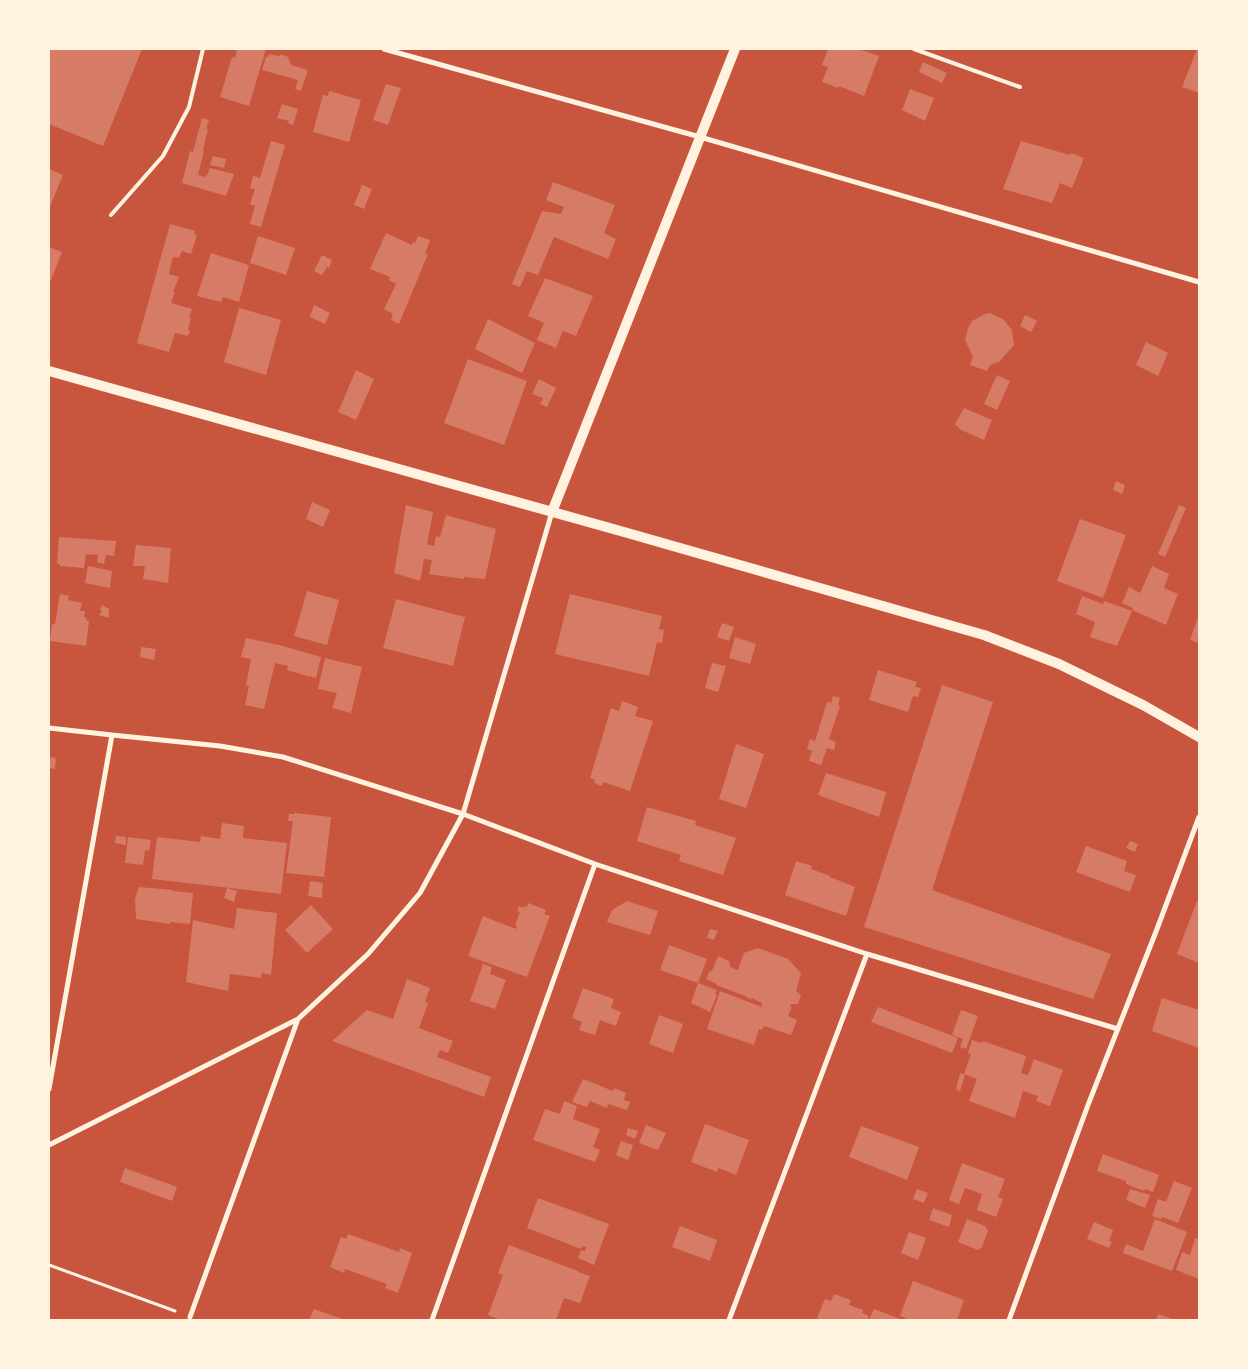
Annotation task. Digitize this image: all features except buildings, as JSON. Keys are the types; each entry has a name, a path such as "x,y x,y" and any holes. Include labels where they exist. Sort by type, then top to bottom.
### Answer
{"main road":[{"path":"552,512 735,49"},
{"path":"49,371 984,635 1059,664 1143,705 1199,737"}],"street":[{"path":"384,49 700,137 1199,282"},
{"path":"49,1145 298,1019 368,954 420,893 463,814 552,512"},
{"path":"49,728 220,746 283,757 463,814 595,864 867,954 1118,1029"},
{"path":"49,1089 112,735"},
{"path":"1009,1320 1088,1105 1199,817"},
{"path":"432,1320 595,864"},
{"path":"729,1320 867,954"},
{"path":"190,1317 298,1019"}],"lane":[{"path":"111,215 163,156 189,107 203,49"},
{"path":"914,49 1020,87"}],"path":[{"path":"49,1265 190,1317"}]}
